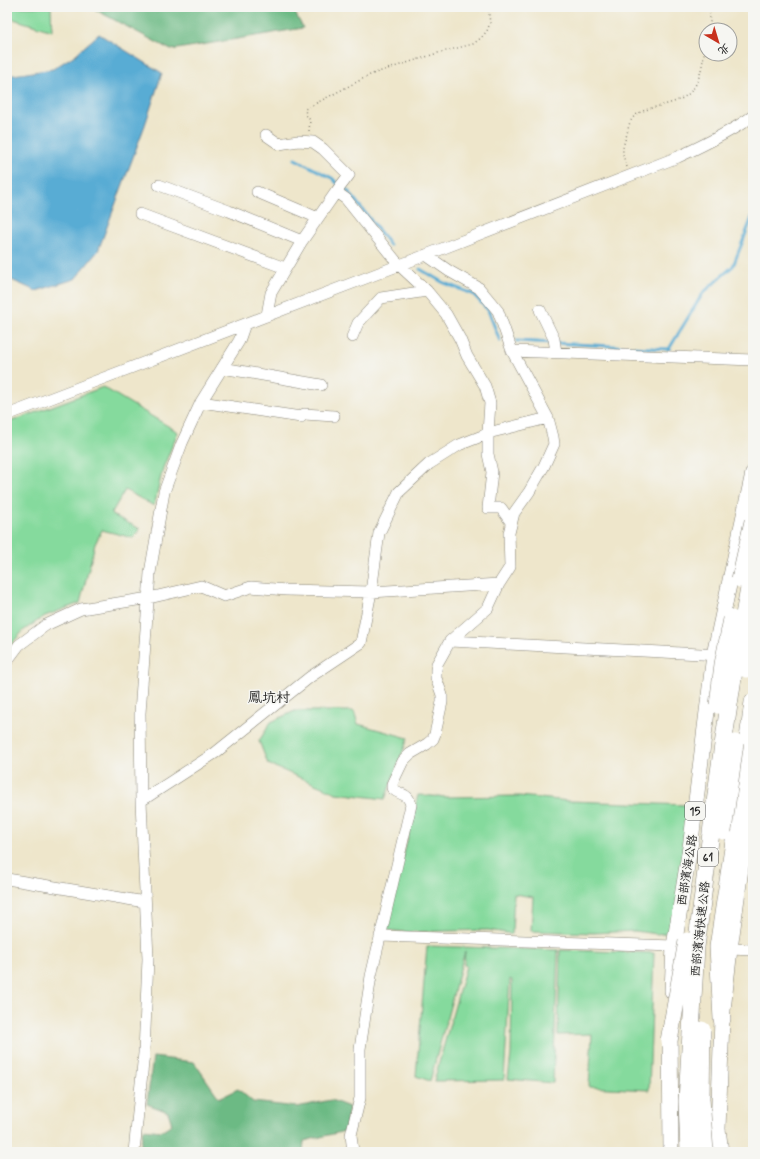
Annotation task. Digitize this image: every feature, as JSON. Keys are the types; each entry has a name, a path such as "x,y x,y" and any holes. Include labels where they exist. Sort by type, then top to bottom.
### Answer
{"highway":[{"path":"669,1040 694,894 723,664 753,521"},
{"name":"西部濱海快速公路","path":"689,1152 687,1101 696,947 720,764 734,671 753,565"},
{"name":"西部濱海快速公路","path":"705,1152 701,1099 705,951 729,793 743,684 753,637"},
{"path":"722,1019 718,947 753,702"}],"main road":[{"name":"西部濱海公路","path":"671,1152 669,1040 674,946 691,841 714,655 753,473"},
{"path":"721,1152 718,1129 722,1019 753,781"}],"street":[{"path":"7,415 678,157 705,145 739,126 753,116"},
{"path":"266,135 279,144 313,142 323,148 349,175 302,241 285,268 271,293 267,316"},
{"path":"159,185 229,211 302,241"},
{"path":"257,192 318,218"},
{"path":"336,192 346,199 399,265 427,291 446,314 460,339 467,356 485,386 490,403 488,454 492,472 488,508 502,508 511,522"},
{"path":"140,214 285,268"},
{"path":"353,1152 351,1135 360,1098 360,1048 371,976 411,805 409,797 397,792 392,788 392,784 405,758 433,740 442,702 442,695 436,678 437,664 450,641 488,608 499,584 508,572 510,567 509,533 514,513 529,492 544,466 554,444 548,418 512,351 498,311 479,288 449,271 426,255"},
{"path":"352,337 358,323 381,298 427,291"},
{"path":"540,310 554,340 556,352"},
{"path":"134,1152 144,1053 148,959 141,801 140,713 150,574 164,492 182,443 201,402 239,341 245,324"},
{"path":"512,351 753,360"},
{"path":"222,368 321,385"},
{"path":"201,402 301,417 304,414 334,416"},
{"path":"141,801 215,753 310,677 361,643 371,592 379,533 399,492 429,464 459,445 488,433 548,418"},
{"path":"7,661 19,645 46,625 81,610 149,598 201,586 224,596 251,587 286,590 371,592 499,584"},
{"path":"450,641 714,655 753,654"},
{"path":"7,880 145,902"},
{"path":"380,936 674,946"},
{"path":"730,949 753,950"}],"path":[{"path":"306,142 310,120 305,109 372,74 438,53 473,44 487,32 490,23 488,7"},
{"path":"709,7 710,22"},
{"path":"630,176 622,155 631,121 636,115 642,112 672,103 685,97 693,90 702,62"}],"green space":[{"path":"7,7 51,7 52,31 7,17"},
{"path":"90,7 292,7 303,28 171,50"},
{"path":"103,387 178,432 163,468 154,506 125,490 111,514 140,529 133,538 102,530 95,544 80,603 45,616 24,630 7,649 7,423"},
{"path":"295,711 354,711 358,724 408,738 385,799 336,793 268,764 259,741 271,722"},
{"path":"418,795 445,797 519,796 569,801 688,805 675,932 656,934 635,931 594,933 531,931 533,897 514,894 512,934 488,930 406,932 386,930"},
{"path":"427,946 558,950 553,1083 508,1079 511,1054 512,980 510,979 504,1080 434,1081 466,966 464,965 465,951 430,1081 416,1076"},
{"path":"560,950 654,953 649,1090 589,1087 592,1034 558,1035"},
{"path":"153,1057 194,1062 219,1098 238,1089 253,1102 297,1107 331,1100 349,1107 345,1131 304,1141 303,1152 140,1152 143,1129 161,1131 172,1124 168,1112 147,1104"}],"water":[{"path":"99,34 162,73 145,125 98,251 75,279 36,291 7,278 7,76 53,69 75,55"}],"waterway":[{"path":"295,159 332,178 338,184"},
{"path":"343,187 348,191 390,245"},
{"path":"517,341 669,349 703,293 733,266 753,215"},
{"path":"420,269 444,283 473,294 488,310 500,341"}],"district":[{"name":"鳳坑村","path":"269,697"}]}
